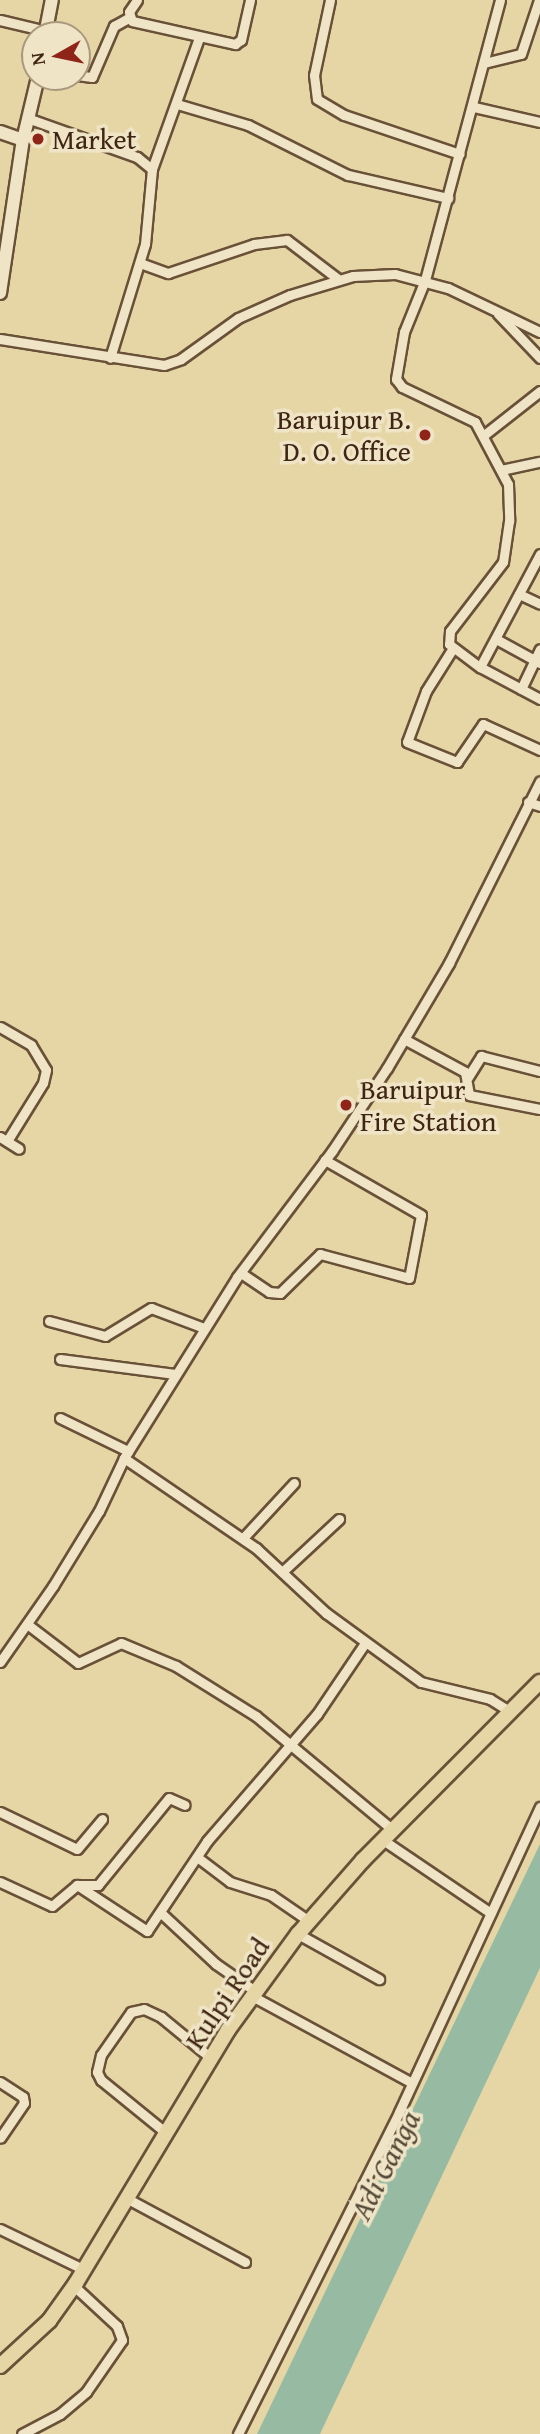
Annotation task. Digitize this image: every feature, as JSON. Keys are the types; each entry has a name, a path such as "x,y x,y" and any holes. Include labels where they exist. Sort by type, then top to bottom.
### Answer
{"main road":[{"path":"48,21 52,0"},
{"path":"0,293 23,140 35,91"},
{"path":"0,132 23,140"},
{"name":"Kulpi Road","path":"0,2366 49,2321 74,2286 211,2059 253,1994 298,1934 388,1835 540,1682"}],"street":[{"path":"91,76 96,73 114,26 130,17 137,0"},
{"path":"130,17 199,38 239,42 250,0"},
{"path":"330,0 314,75 317,99 344,115 460,154"},
{"path":"500,0 474,107 425,280 404,332 396,379 402,387 475,422 484,435 509,491 505,556 446,638 453,649 480,667 540,699"},
{"path":"484,63 521,54 539,0"},
{"path":"0,20 21,26"},
{"path":"110,358 140,263 152,169 199,38"},
{"path":"177,104 248,125 348,175 448,198"},
{"path":"474,107 540,122"},
{"path":"30,118 138,157 152,169"},
{"path":"140,263 177,271 254,244 287,240 338,279"},
{"path":"0,339 110,358 171,364 238,318 338,279 395,274 425,280 540,332"},
{"path":"492,308 540,358"},
{"path":"484,435 540,391"},
{"path":"501,470 540,462"},
{"path":"480,667 540,554"},
{"path":"530,574 540,578"},
{"path":"519,594 540,604"},
{"path":"496,639 537,662"},
{"path":"453,649 426,691 407,742 457,762 482,724 540,750"},
{"path":"521,689 537,662 540,649"},
{"path":"1,1659 27,1624 99,1511 126,1455 204,1328 241,1273 325,1160 404,1039 449,962 540,780"},
{"path":"528,802 540,806"},
{"path":"0,1027 30,1045 46,1070 43,1083 3,1139 19,1149"},
{"path":"404,1039 468,1077"},
{"path":"540,1072 481,1056 468,1077 465,1089 472,1097 540,1109"},
{"path":"241,1273 269,1293 280,1293 320,1254 410,1278 421,1216 325,1160"},
{"path":"49,1321 105,1336 151,1308 204,1328"},
{"path":"60,1359 175,1374"},
{"path":"60,1418 126,1455 243,1538 365,1643 421,1682 490,1699 511,1712"},
{"path":"243,1538 294,1483"},
{"path":"282,1572 339,1519"},
{"path":"27,1624 78,1663 121,1643 176,1666 217,1690 290,1745 388,1835 491,1913"},
{"path":"77,1885 144,1932 197,1857 290,1745 365,1643"},
{"path":"0,1882 47,1906 59,1902 77,1885 98,1885 169,1798 186,1805"},
{"path":"238,2434 412,2083 540,1807"},
{"path":"0,1812 77,1849 84,1846 102,1819"},
{"path":"197,1857 230,1882 271,1895 309,1921"},
{"path":"160,1912 253,1994 412,2083"},
{"path":"298,1934 379,1979"},
{"path":"165,2132 101,2080 97,2072 101,2054 131,2012 139,2008 161,2017 211,2059"},
{"path":"0,2082 23,2097 24,2103 0,2138"},
{"path":"128,2199 245,2262"},
{"path":"0,2229 85,2270"},
{"path":"22,2434 60,2414 86,2392 122,2340 117,2326 74,2286"}],"shaded area":[{"path":"540,1844 540,1968 320,2434 257,2434"}],"place":[{"name":"Market","path":"38,139"},
{"name":"Baruipur B. D. O. Office","path":"425,435"},
{"name":"Baruipur Fire Station","path":"346,1105"}],"water label":[{"name":"Adi Ganga","path":"385,2165"}]}
